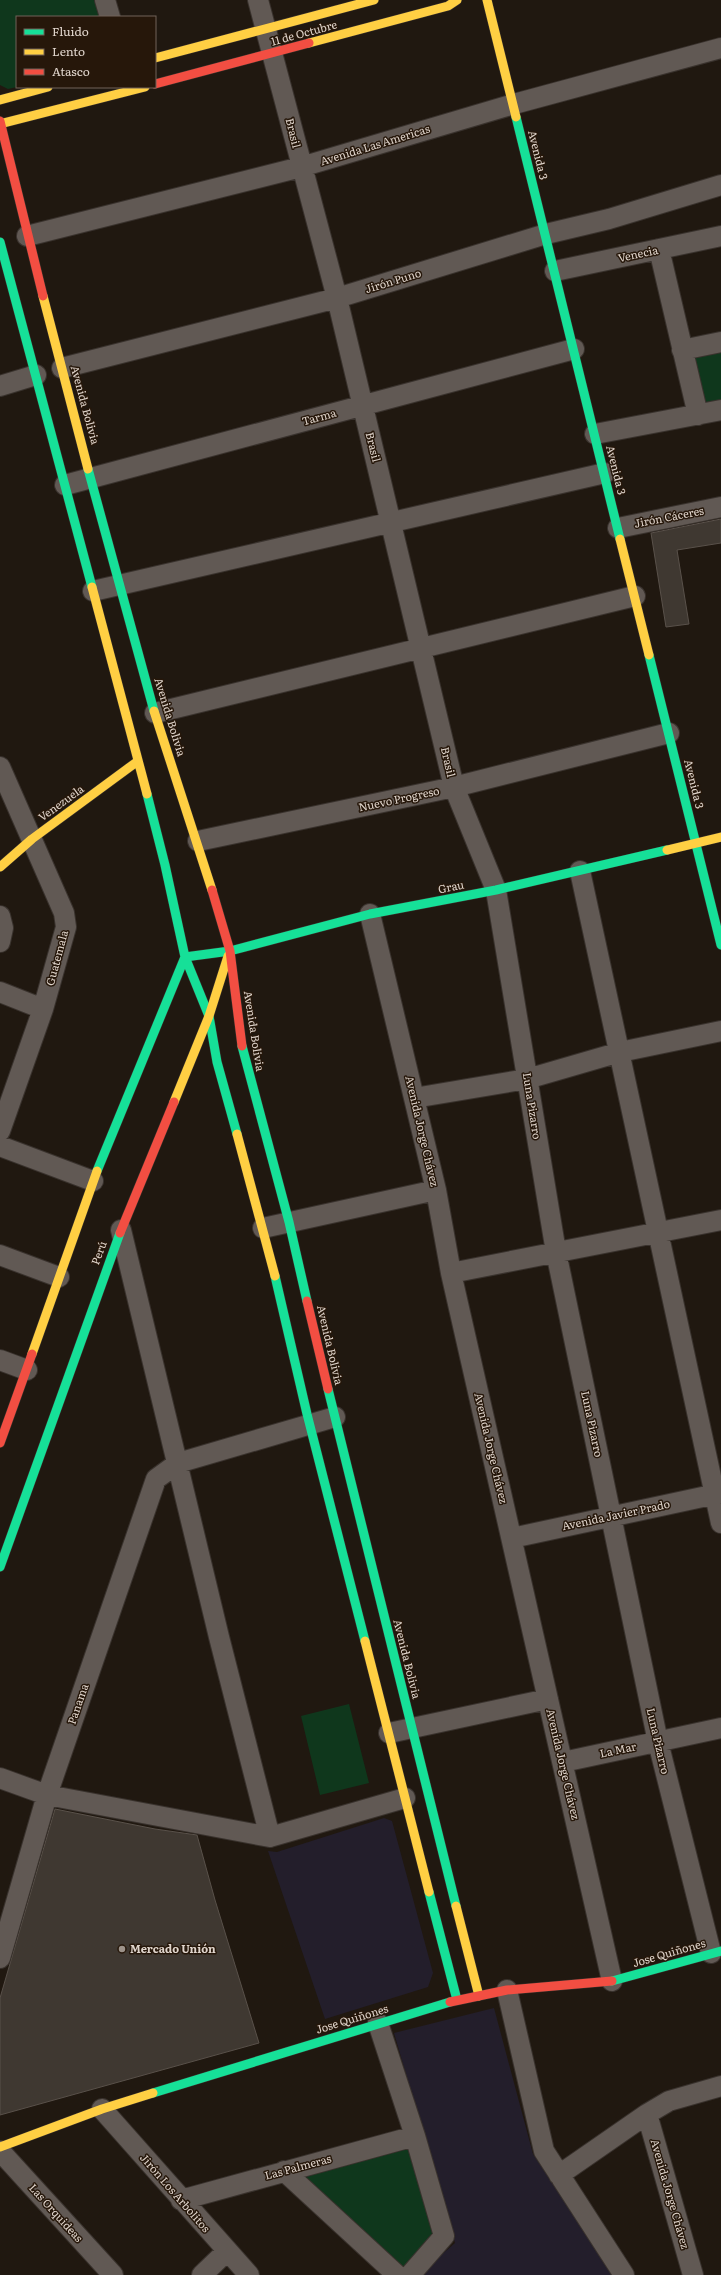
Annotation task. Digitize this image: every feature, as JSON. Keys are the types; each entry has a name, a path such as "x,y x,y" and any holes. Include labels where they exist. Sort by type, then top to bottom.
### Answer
{"street":[{"path":"105,0 110,16"},
{"name":"Brasil","path":"258,0 301,167 337,298 454,787 496,890"},
{"name":"11 de Octubre","path":"156,58 374,0"},
{"name":"11 de Octubre","path":"156,84 448,6 457,0"},
{"name":"Avenida 3","path":"487,0 514,104 721,945"},
{"name":"Avenida Las Americas","path":"27,236 301,167 514,104 721,48"},
{"path":"0,100 44,88"},
{"path":"0,123 141,88"},
{"name":"Avenida Bolivia","path":"0,123 27,236 92,477 119,585 156,713 198,841 230,951 244,1058 289,1222 335,1417 479,1996"},
{"name":"Jirón Puno","path":"62,368 337,298 546,234 610,219 721,186"},
{"name":"Venecia","path":"555,271 721,236"},
{"path":"0,243 165,865 185,957 209,1016 217,1062 263,1228 310,1424 457,2000"},
{"path":"659,249 698,415"},
{"path":"682,350 721,342"},
{"name":"Tarma","path":"64,484 574,349"},
{"path":"0,386 36,375"},
{"path":"595,434 721,410"},
{"path":"93,591 604,473"},
{"name":"Jirón Cáceres","path":"618,528 721,507"},
{"path":"156,713 635,596"},
{"name":"Nuevo Progreso","path":"198,841 454,787 669,733"},
{"name":"Venezuela","path":"0,867 32,839 138,761"},
{"name":"Guatemala","path":"0,767 64,913 66,927 43,1009 0,1131"},
{"name":"Grau","path":"185,957 230,951 370,914 496,890 721,837"},
{"path":"580,871 718,1494 721,1524"},
{"name":"Luna Pizarro","path":"496,890 556,1252 610,1516 658,1742 716,1952"},
{"name":"Avenida Jorge Chávez","path":"370,914 436,1190 452,1273 612,1981"},
{"path":"0,916 3,928 0,942"},
{"name":"Perú","path":"0,1567 121,1230 209,1016 230,951"},
{"path":"0,1443 93,1181 185,957"},
{"path":"0,992 43,1009"},
{"path":"414,1098 527,1079 620,1052 721,1031"},
{"path":"0,1146 93,1181"},
{"path":"263,1228 436,1190"},
{"path":"452,1273 721,1220"},
{"path":"121,1230 219,1637 270,1837"},
{"path":"0,1256 60,1277"},
{"path":"0,1360 27,1370"},
{"name":"Panama","path":"0,1958 46,1795 156,1479 178,1463 335,1417"},
{"name":"Avenida Javier Prado","path":"512,1538 718,1494"},
{"path":"389,1733 548,1699"},
{"name":"La Mar","path":"563,1762 721,1728"},
{"path":"0,1778 46,1795 270,1837 405,1798"},
{"name":"Jose Quiñones","path":"0,2147 102,2109 378,2023 457,2000 507,1990 612,1981 716,1952"},
{"path":"507,1990 544,2151 624,2275"},
{"path":"378,2023 415,2136 444,2236 410,2275"},
{"path":"559,2175 647,2114 670,2102 721,2086"},
{"name":"Jirón Los Arbolitos","path":"102,2109 249,2275"},
{"name":"Avenida Jorge Chávez","path":"647,2114 693,2275"},
{"name":"Las Palmeras","path":"181,2200 415,2136"},
{"name":"Las Orquideas","path":"0,2151 113,2275"},
{"path":"284,2171 397,2275"},
{"path":"202,2275 227,2251"}],"shaded area":[{"path":"384,1818 392,1821 433,1973 428,1987 325,2019 268,1851 277,1852"},
{"path":"494,2008 533,2154 613,2275 418,2275 455,2243 394,2033"}],"green space":[{"path":"0,0 100,0 105,16 16,16 16,87 8,89 0,85"},
{"path":"721,351 721,408 704,411 692,358"},
{"path":"349,1704 369,1783 320,1795 301,1716"},
{"path":"409,2144 437,2233 405,2272 297,2174"}],"building":[{"path":"721,519 721,543 677,550 689,624 666,627 651,533"},
{"name":"Mercado Unión","path":"55,1809 155,1829 197,1835 215,1900 259,2043 0,2115 0,1998"}],"traffic: fast":[{"path":"516,117 620,539"},
{"path":"0,242 92,587"},
{"path":"88,469 154,711"},
{"path":"649,655 721,945"},
{"path":"147,794 165,865 185,957 209,1016 217,1062 237,1134"},
{"path":"185,957 230,951 370,914 496,890 667,850"},
{"path":"97,1171 185,957"},
{"path":"242,1046 289,1222 307,1301"},
{"path":"0,1567 120,1233"},
{"path":"275,1276 307,1414 365,1641"},
{"path":"328,1389 456,1906"},
{"path":"429,1892 457,2000"},
{"path":"612,1981 721,1951"},
{"path":"153,2093 450,2002"}],"traffic: slow":[{"path":"156,58 374,0"},
{"path":"309,43 448,6 457,0"},
{"path":"487,0 516,117"},
{"path":"0,100 44,88"},
{"path":"0,124 141,88"},
{"path":"43,296 88,469"},
{"path":"620,539 649,655"},
{"path":"92,587 147,794"},
{"path":"154,711 212,890"},
{"path":"0,867 32,839 138,761"},
{"path":"667,850 721,837"},
{"path":"174,1102 209,1016 228,956"},
{"path":"237,1134 275,1276"},
{"path":"32,1354 97,1171"},
{"path":"365,1641 429,1892"},
{"path":"456,1906 479,1996"},
{"path":"0,2147 102,2109 153,2093"}],"traffic: jam":[{"path":"156,84 309,43"},
{"path":"0,121 43,296"},
{"path":"212,890 230,951 242,1046"},
{"path":"120,1233 174,1102"},
{"path":"307,1301 328,1389"},
{"path":"0,1443 32,1354"},
{"path":"450,2002 507,1990 612,1981"}],"place":[{"name":"Mercado Unión","path":"122,1949"}]}
